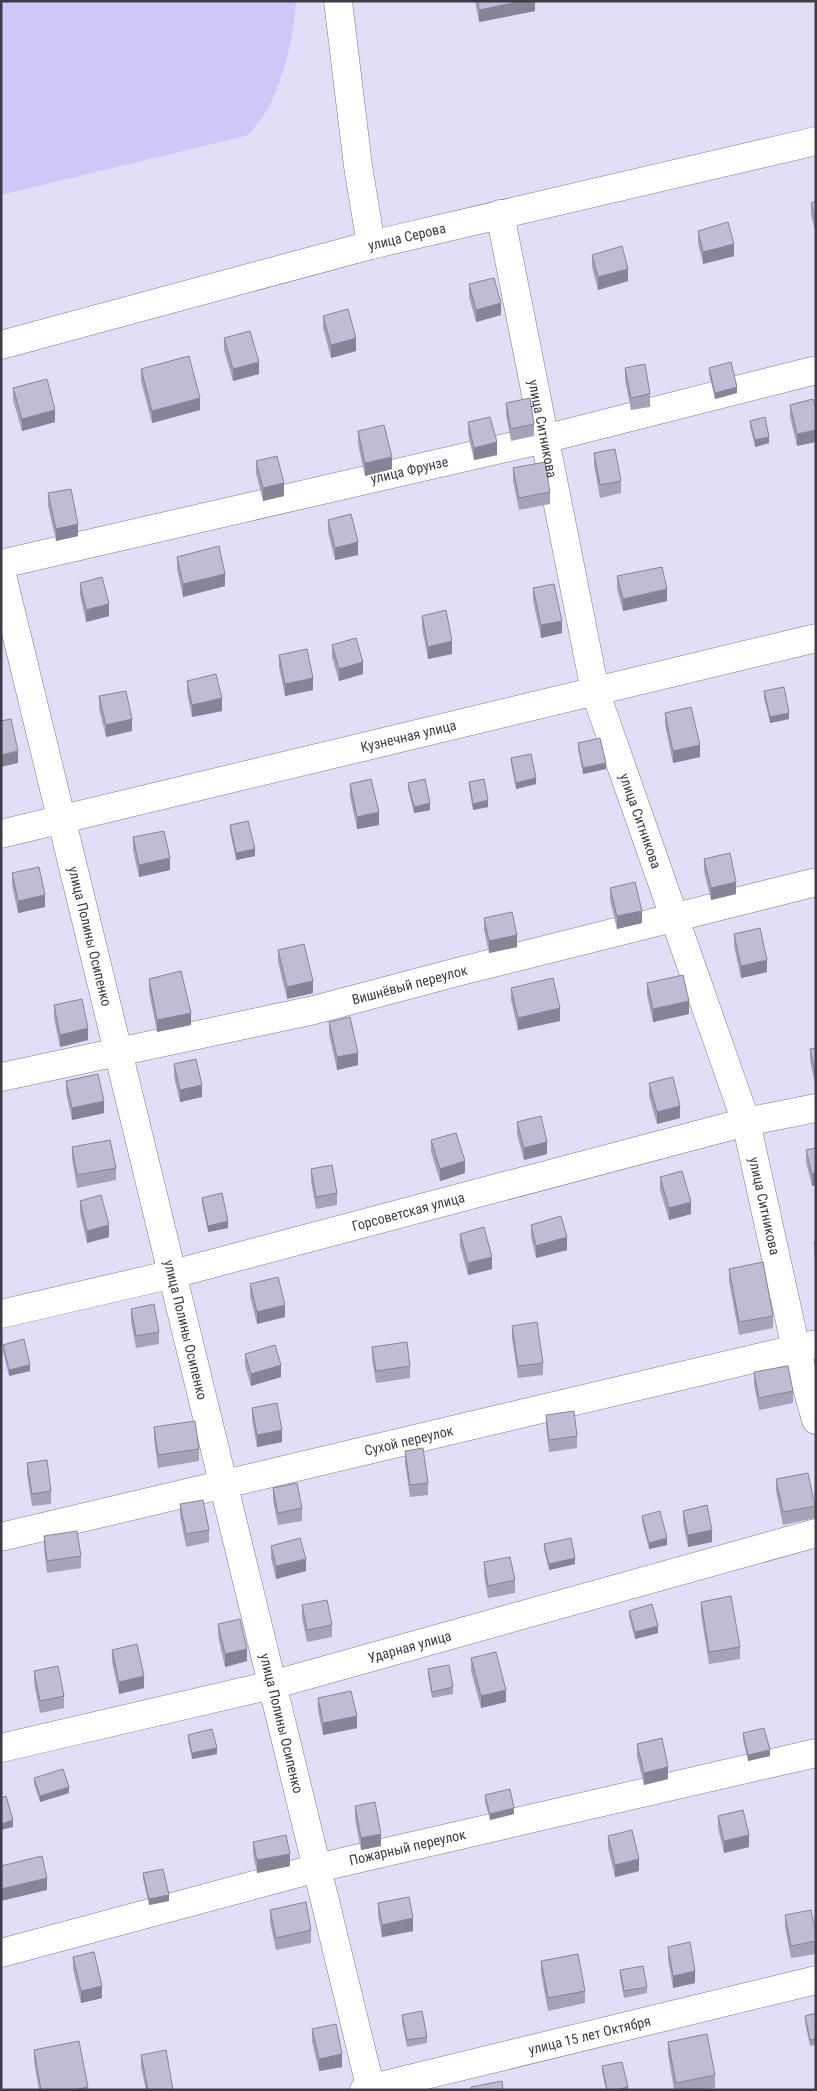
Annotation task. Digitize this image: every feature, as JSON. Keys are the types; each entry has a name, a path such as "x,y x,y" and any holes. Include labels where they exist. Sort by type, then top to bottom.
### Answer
{"street":[{"path":"338,1 358,166 371,244"},
{"name":"улица Серова","path":"1,345 371,244 816,141"},
{"name":"улица Ситникова","path":"500,214 595,691 676,917 746,1122 806,1346 816,1420"},
{"name":"улица Фрунзе","path":"1,564 544,439 816,370"},
{"name":"улица Полины Осипенко","path":"1,571 317,1868 368,2089"},
{"name":"Кузнечная улица","path":"1,834 61,818 816,638"},
{"name":"Вишнёвый переулок","path":"1,1077 314,1010 816,882"},
{"name":"Горсоветская улица","path":"1,1314 173,1274 746,1122 816,1108"},
{"name":"Сухой переулок","path":"1,1536 806,1346"},
{"name":"Ударная улица","path":"1,1748 272,1685 816,1533"},
{"name":"Пожарный переулок","path":"1,1953 317,1868 816,1752"},
{"name":"улица 15 лет Октября","path":"368,2089 816,1980"}],"shaded area":[{"path":"1,1 296,1 291,40 281,78 269,107 249,135 1,195"}],"building":[{"path":"478,1 522,1 479,10"},
{"path":"816,201 816,221 811,203"},
{"path":"728,222 734,244 703,252 698,231"},
{"path":"622,246 628,269 598,277 592,255"},
{"path":"494,278 501,303 476,310 469,284"},
{"path":"348,309 356,338 331,345 323,316"},
{"path":"250,331 259,362 233,369 224,338"},
{"path":"189,356 200,398 152,411 141,369"},
{"path":"731,362 737,387 715,393 709,368"},
{"path":"645,364 650,394 631,398 625,368"},
{"path":"47,379 55,410 22,419 13,388"},
{"path":"530,398 534,424 511,429 506,403"},
{"path":"813,399 816,410 816,430 797,434 790,405"},
{"path":"490,417 497,442 474,448 468,422"},
{"path":"765,417 769,437 755,440 750,421"},
{"path":"384,425 392,457 365,463 358,431"},
{"path":"615,449 621,481 600,485 594,453"},
{"path":"277,456 284,483 263,488 256,461"},
{"path":"545,462 550,492 519,498 513,468"},
{"path":"71,489 78,524 56,529 48,493"},
{"path":"351,514 358,542 335,548 328,520"},
{"path":"219,546 225,574 183,584 177,557"},
{"path":"662,567 667,589 623,599 617,576"},
{"path":"102,577 109,604 86,610 80,583"},
{"path":"554,584 562,621 541,625 533,588"},
{"path":"446,610 452,641 428,647 422,616"},
{"path":"356,638 363,662 339,669 332,645"},
{"path":"307,649 313,678 285,684 279,655"},
{"path":"216,674 222,698 192,705 187,681"},
{"path":"784,687 789,713 770,717 764,691"},
{"path":"126,691 132,719 106,725 99,696"},
{"path":"691,707 700,745 673,751 665,713"},
{"path":"11,719 18,751 1,755 1,721"},
{"path":"600,738 606,763 583,768 578,743"},
{"path":"531,754 536,778 516,783 511,758"},
{"path":"371,779 379,812 357,817 350,784"},
{"path":"425,779 430,803 414,807 408,783"},
{"path":"484,779 488,800 473,804 469,782"},
{"path":"248,821 255,849 236,853 230,825"},
{"path":"164,831 170,858 139,865 133,837"},
{"path":"730,853 736,882 711,888 704,859"},
{"path":"39,867 45,895 18,901 12,873"},
{"path":"635,882 642,911 617,916 610,888"},
{"path":"512,912 517,935 489,941 484,918"},
{"path":"760,928 767,960 741,966 734,934"},
{"path":"304,944 313,981 287,987 278,950"},
{"path":"181,971 191,1013 157,1020 149,979"},
{"path":"683,975 689,1001 653,1009 647,983"},
{"path":"553,978 560,1008 518,1018 511,988"},
{"path":"82,999 88,1028 60,1035 54,1005"},
{"path":"350,1017 358,1053 337,1057 329,1022"},
{"path":"816,1048 816,1076 810,1049"},
{"path":"196,1059 202,1085 180,1090 174,1064"},
{"path":"98,1074 104,1101 72,1108 66,1081"},
{"path":"673,1077 680,1106 657,1112 649,1083"},
{"path":"541,1116 547,1142 524,1148 517,1122"},
{"path":"456,1133 465,1161 440,1169 431,1140"},
{"path":"110,1140 116,1168 77,1175 72,1147"},
{"path":"816,1148 816,1173 812,1174 806,1150"},
{"path":"332,1165 337,1193 316,1197 311,1169"},
{"path":"682,1171 691,1202 669,1208 660,1177"},
{"path":"222,1193 228,1221 208,1226 202,1198"},
{"path":"101,1195 109,1225 87,1231 80,1201"},
{"path":"561,1216 567,1237 536,1246 531,1225"},
{"path":"484,1227 492,1257 468,1263 460,1234"},
{"path":"763,1262 773,1316 739,1322 729,1269"},
{"path":"278,1277 285,1305 257,1312 250,1284"},
{"path":"154,1304 159,1332 136,1336 131,1309"},
{"path":"537,1322 543,1363 518,1366 512,1326"},
{"path":"24,1339 30,1365 9,1370 3,1345"},
{"path":"407,1342 410,1366 376,1371 372,1347"},
{"path":"275,1345 281,1365 251,1374 245,1354"},
{"path":"788,1366 793,1391 759,1398 754,1372"},
{"path":"277,1403 282,1430 257,1435 252,1408"},
{"path":"574,1411 577,1436 549,1440 546,1415"},
{"path":"195,1421 199,1449 158,1455 154,1427"},
{"path":"423,1448 428,1483 410,1485 405,1451"},
{"path":"47,1460 51,1491 32,1494 27,1463"},
{"path":"808,1473 815,1506 783,1512 776,1479"},
{"path":"297,1483 302,1508 278,1513 273,1488"},
{"path":"203,1500 209,1530 186,1534 180,1504"},
{"path":"707,1505 712,1530 688,1535 683,1511"},
{"path":"660,1511 667,1538 649,1543 642,1516"},
{"path":"77,1531 81,1556 47,1561 44,1536"},
{"path":"300,1538 306,1559 276,1566 271,1546"},
{"path":"571,1538 575,1558 549,1564 544,1544"},
{"path":"510,1557 515,1580 488,1586 484,1562"},
{"path":"731,1596 740,1647 709,1652 701,1602"},
{"path":"327,1600 332,1625 307,1630 302,1605"},
{"path":"652,1604 658,1626 635,1632 629,1611"},
{"path":"240,1619 247,1649 225,1654 218,1624"},
{"path":"137,1644 144,1676 119,1682 112,1650"},
{"path":"496,1652 506,1690 481,1696 471,1658"},
{"path":"449,1665 453,1687 432,1692 428,1669"},
{"path":"58,1666 64,1696 40,1701 34,1671"},
{"path":"351,1691 357,1716 323,1723 318,1698"},
{"path":"764,1728 770,1750 748,1755 743,1733"},
{"path":"212,1729 217,1748 192,1753 188,1735"},
{"path":"662,1738 668,1767 644,1773 637,1744"},
{"path":"63,1769 69,1787 40,1796 34,1778"},
{"path":"510,1789 514,1808 490,1814 485,1795"},
{"path":"6,1796 13,1820 1,1824 1,1798"},
{"path":"375,1802 381,1834 361,1838 355,1806"},
{"path":"743,1810 749,1835 724,1841 718,1816"},
{"path":"632,1830 639,1859 615,1865 608,1836"},
{"path":"286,1835 290,1854 257,1860 253,1842"},
{"path":"42,1856 47,1878 1,1889 1,1866"},
{"path":"163,1869 169,1895 149,1899 143,1873"},
{"path":"409,1897 413,1918 382,1925 378,1903"},
{"path":"306,1902 311,1930 276,1938 270,1910"},
{"path":"811,1910 816,1941 791,1946 785,1915"},
{"path":"690,1942 695,1971 673,1976 668,1947"},
{"path":"94,1952 102,1986 81,1991 73,1957"},
{"path":"578,1954 585,1991 548,1998 541,1961"},
{"path":"643,1966 647,1987 624,1991 620,1970"},
{"path":"422,2011 427,2037 407,2040 402,2015"},
{"path":"816,2013 816,2039 810,2040 805,2016"},
{"path":"336,2024 342,2054 319,2059 312,2029"},
{"path":"707,2034 715,2075 676,2083 668,2042"},
{"path":"79,2041 88,2087 75,2090 41,2090 34,2050"},
{"path":"166,2050 173,2090 148,2090 141,2055"},
{"path":"622,2062 628,2087 607,2090 602,2066"},
{"path":"502,2081 503,2090 471,2090 471,2087"}]}
